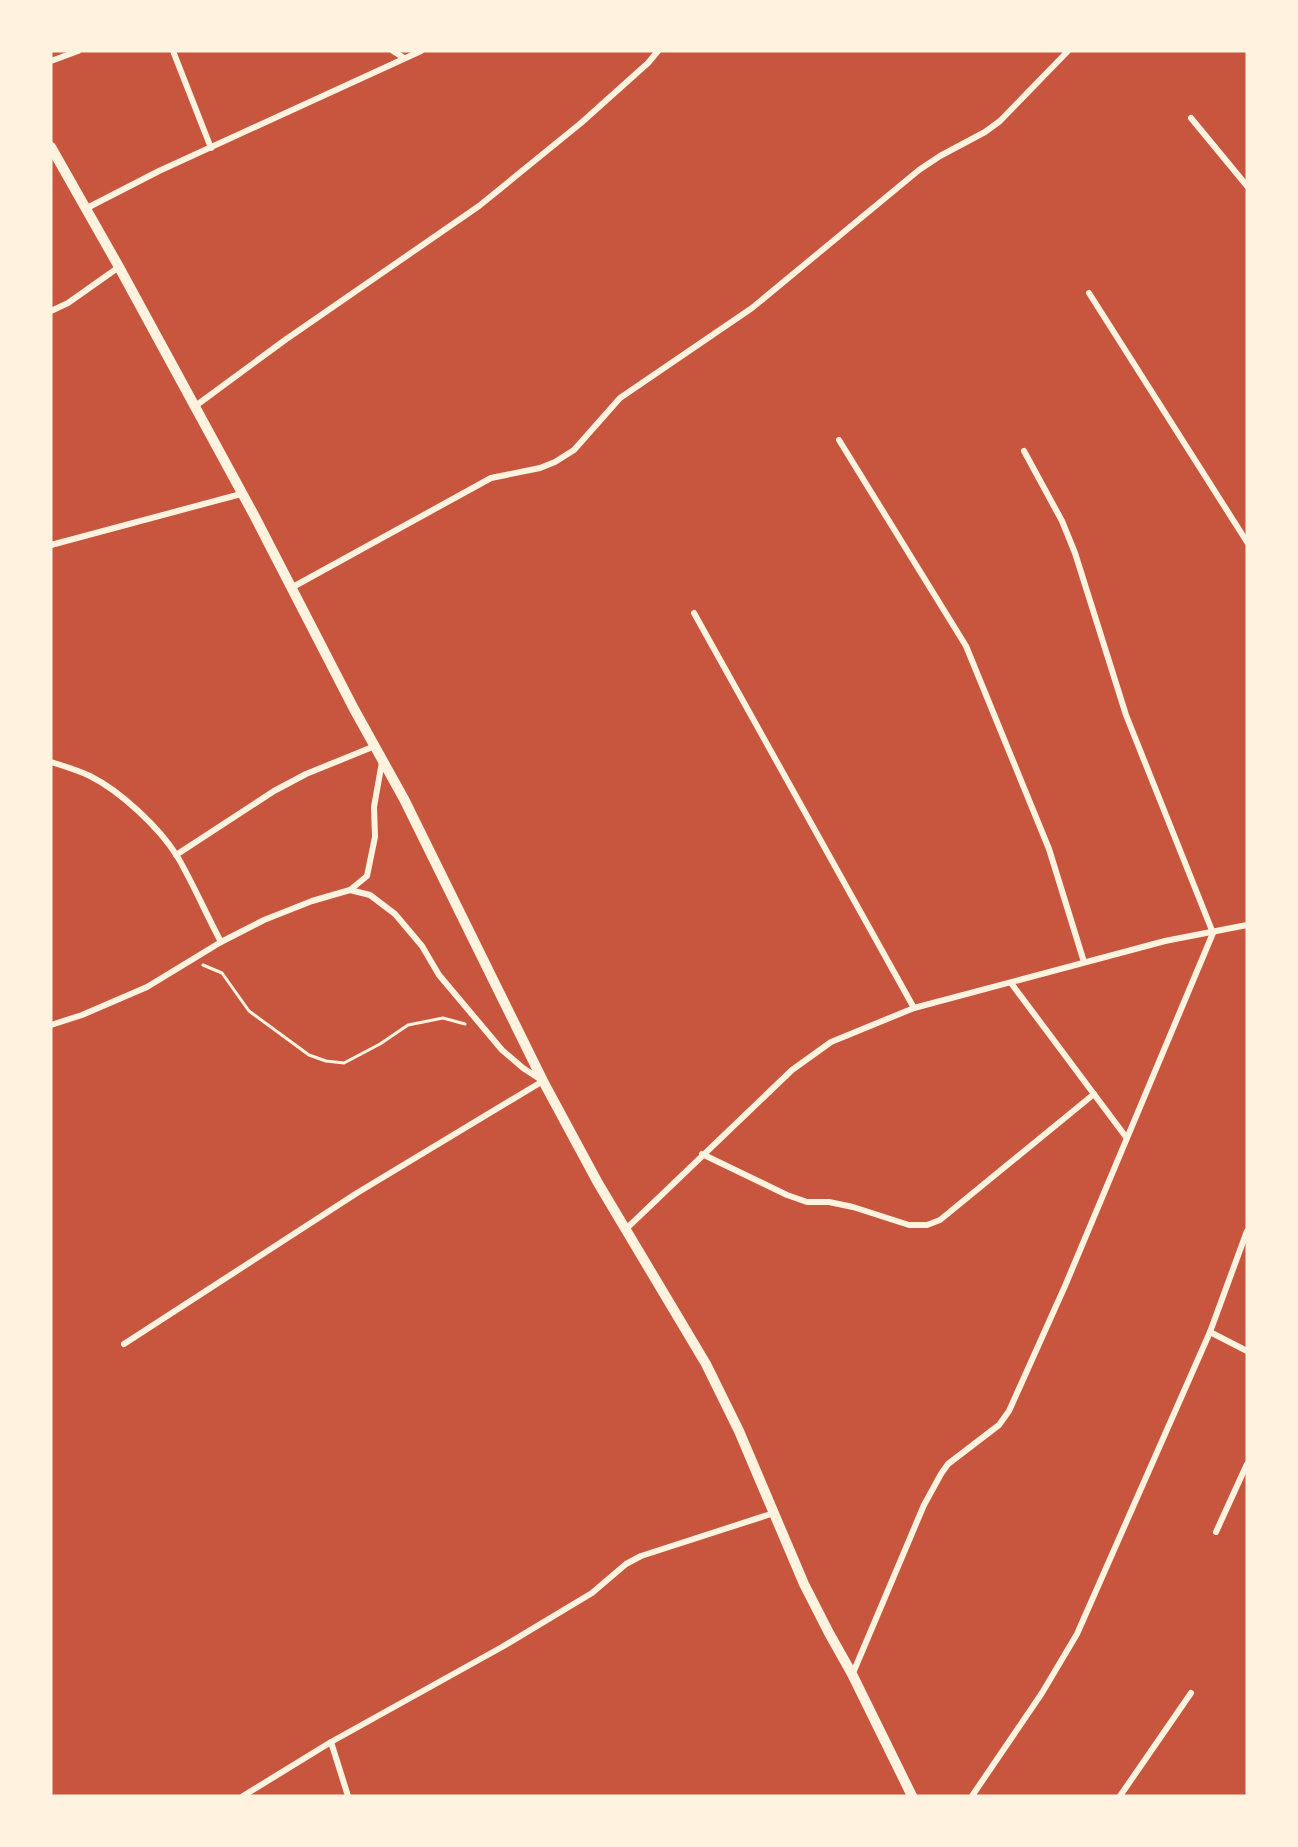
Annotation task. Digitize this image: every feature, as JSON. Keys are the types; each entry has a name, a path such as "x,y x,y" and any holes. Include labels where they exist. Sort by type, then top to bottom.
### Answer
{"street":[{"path":"51,61 78,51"},
{"path":"173,51 211,148"},
{"path":"393,51 404,58"},
{"path":"85,209 159,171 421,51"},
{"path":"194,407 285,340 479,206 581,123 648,63 658,51"},
{"path":"291,588 490,478 540,468 574,450 620,398 752,308 919,170 1000,121 1068,51"},
{"path":"1191,118 1247,186"},
{"path":"51,147 119,267 382,759 543,1081 598,1183 706,1364 739,1431 804,1584 852,1674 912,1796"},
{"path":"51,311 68,303 119,267"},
{"path":"1089,293 1247,542"},
{"path":"839,440 966,646 1049,849 1084,962"},
{"path":"852,1674 924,1505 940,1474 948,1464 999,1425 1009,1411 1065,1286 1213,933 1126,715 1062,521 1024,451"},
{"path":"51,545 241,494"},
{"path":"694,613 914,1008"},
{"path":"176,855 274,791 306,774 375,746"},
{"path":"350,891 367,876 375,837 374,807 382,759"},
{"path":"51,762 91,777 109,789 134,808 164,838 176,855 220,942"},
{"path":"51,1025 147,987 220,942 264,920 312,901 350,891 370,895 395,914 422,946 440,975 488,1033 509,1056 543,1081"},
{"path":"626,1229 792,1070 831,1042 914,1008 1165,941 1247,925"},
{"path":"1011,983 1126,1137"},
{"path":"124,1344 357,1192 543,1081"},
{"path":"702,1154 787,1195 807,1202 853,1206 909,1225 927,1225 940,1220 1094,1094"},
{"path":"972,1796 1042,1693 1077,1634 1210,1332 1247,1231"},
{"path":"1210,1332 1247,1351"},
{"path":"1216,1532 1247,1464"},
{"path":"243,1796 331,1742 502,1647 592,1593 626,1564 641,1556 774,1513"},
{"path":"1120,1796 1191,1693"},
{"path":"331,1742 348,1796"}],"path":[{"path":"190,960 222,973 249,1011 309,1055 326,1061 344,1063 380,1044 408,1024 443,1018 488,1033"}]}
